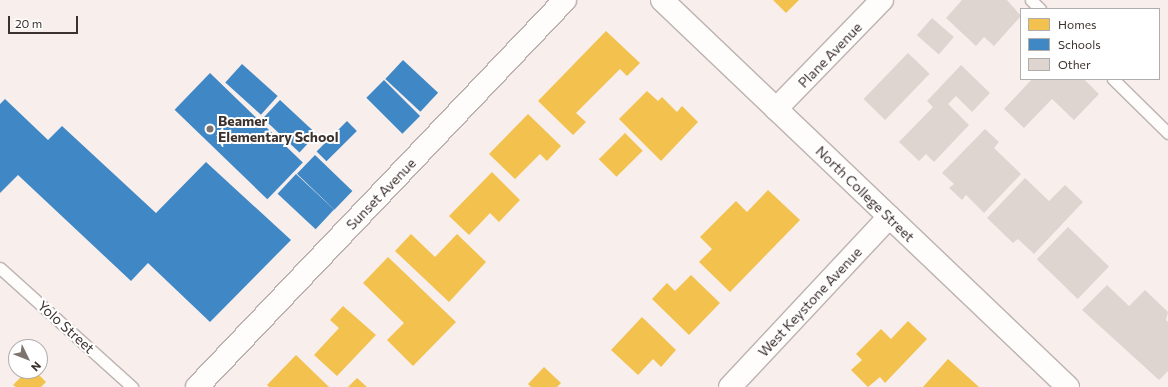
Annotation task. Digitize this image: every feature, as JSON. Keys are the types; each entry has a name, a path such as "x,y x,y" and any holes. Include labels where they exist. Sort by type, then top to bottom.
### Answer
{"street":[{"name":"Sunset Avenue","path":"197,387 565,0"},
{"name":"North College Street","path":"662,0 1068,387"},
{"name":"Plane Avenue","path":"776,109 882,0"},
{"name":"West Keystone Avenue","path":"730,387 890,217"}],"lane":[{"path":"1031,0 1039,8"},
{"path":"1114,80 1168,132"},
{"name":"Yolo Street","path":"0,268 132,387"}],"building: Homes":[{"path":"773,0 799,0 786,13"},
{"path":"606,31 640,63 627,76 620,69 576,113 586,122 573,135 538,101"},
{"path":"647,91 658,101 662,97 677,112 682,106 698,122 661,161 619,119"},
{"path":"528,114 561,146 547,161 540,154 515,179 489,154"},
{"path":"625,133 643,151 617,177 599,159"},
{"path":"492,172 520,200 499,222 490,213 469,235 449,216"},
{"path":"768,190 800,220 730,292 699,262 712,249 700,237 736,201 747,212"},
{"path":"411,234 435,257 457,234 486,262 449,302 395,251"},
{"path":"388,257 456,322 413,366 387,340 404,323 363,283"},
{"path":"691,275 720,303 689,335 652,299 667,283 675,291"},
{"path":"343,306 376,335 337,376 314,355 339,328 330,320"},
{"path":"642,317 676,350 661,367 653,359 638,375 611,350"},
{"path":"908,321 927,339 885,383 880,377 868,387 851,370 862,360 856,354 881,329 891,339"},
{"path":"296,355 329,387 269,387 267,385"},
{"path":"948,359 979,387 923,387"},
{"path":"544,367 561,383 557,387 531,387 528,384"},
{"path":"357,378 367,387 348,387"},
{"path":"19,379 43,379 46,382 41,387 16,387 13,385"}],"building: Schools":[{"path":"403,60 438,93 420,112 385,79"},
{"path":"242,64 278,96 261,115 225,83"},
{"path":"210,73 303,163 267,199 175,110"},
{"path":"384,80 420,116 402,134 366,98"},
{"path":"5,99 48,140 62,126 156,213 206,162 291,240 210,322 148,263 131,281 18,175 0,193 0,104"},
{"path":"280,100 317,134 300,152 263,118"},
{"path":"347,121 357,131 326,161 317,151"},
{"path":"315,155 352,191 334,210 297,174"},
{"path":"296,174 334,209 316,229 278,194"}],"building: Other":[{"path":"962,0 1007,0 1020,15 1020,17 994,46 984,37 976,46 946,18"},
{"path":"932,18 954,37 939,54 917,35"},
{"path":"908,53 930,74 885,120 864,99"},
{"path":"961,65 990,93 972,112 956,96 948,104 969,125 934,162 926,154 919,161 899,142 933,107 927,101"},
{"path":"1031,80 1085,80 1099,94 1074,120 1052,99 1024,128 1004,109"},
{"path":"985,129 999,142 994,148 1021,174 984,213 966,195 962,200 949,188 954,184 942,173"},
{"path":"1025,178 1049,201 1065,185 1083,202 1034,254 1018,239 1013,243 987,218"},
{"path":"1068,227 1109,267 1078,299 1037,259"},
{"path":"1107,285 1129,306 1145,290 1168,312 1166,320 1168,322 1168,371 1159,380 1082,310"}],"place":[{"name":"Beamer Elementary School","path":"210,129"}]}
